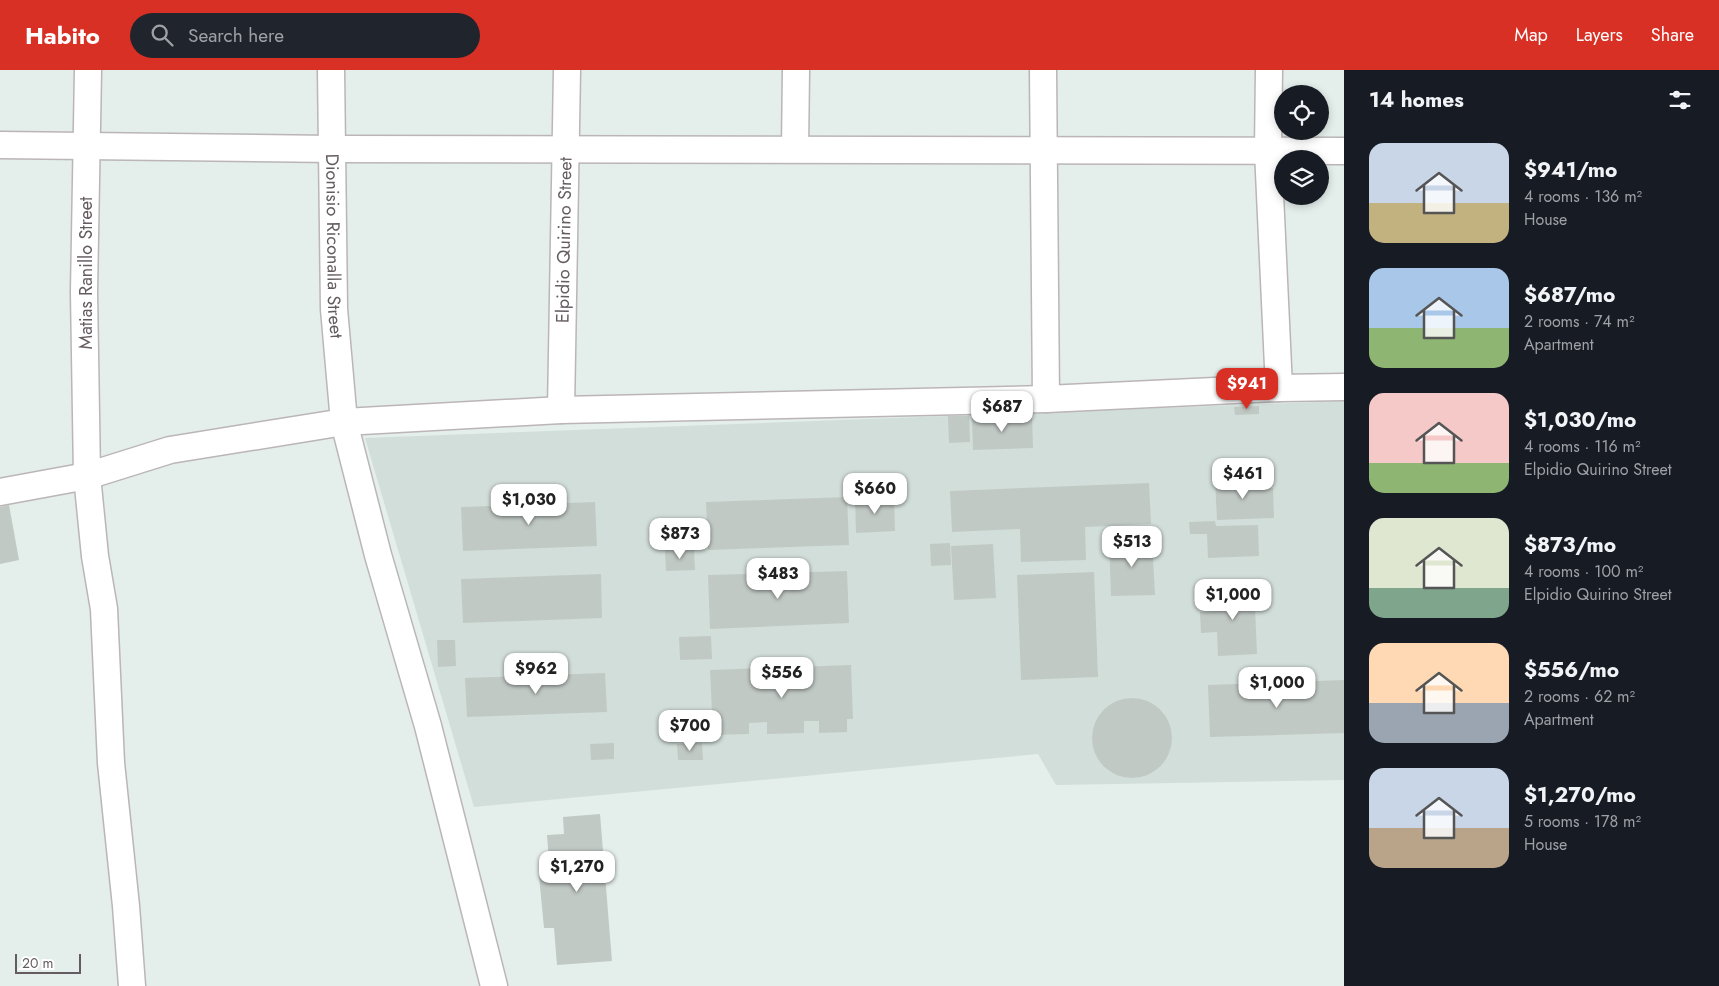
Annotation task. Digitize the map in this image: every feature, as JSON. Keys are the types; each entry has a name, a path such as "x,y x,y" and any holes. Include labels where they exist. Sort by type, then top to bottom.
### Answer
{"street":[{"name":"Matias Ranillo Street","path":"88,70 84,292 88,476 95,556 104,609 111,763 126,906 132,986"},
{"name":"Dionisio Riconalla Street","path":"331,70 334,309 344,422 378,555 428,726 494,986"},
{"name":"Elpidio Quirino Street","path":"561,410 566,70"},
{"path":"795,149 796,70"},
{"path":"1043,70 1046,399"},
{"path":"1269,70 1268,151 1279,388"},
{"path":"0,145 332,149 1344,151"},
{"path":"0,492 88,476 138,458 170,450 344,422 561,410 1046,399 1279,388 1344,387"}],"shaded area":[{"path":"1344,401 1344,780 1056,785 1038,754 474,807 365,438"}],"building":[{"path":"1259,406 1259,414 1235,415 1234,407"},
{"path":"1032,415 1033,448 973,450 972,417"},
{"path":"948,416 969,416 970,442 949,443"},
{"path":"1255,478 1256,489 1273,488 1274,518 1217,520 1215,480"},
{"path":"1149,483 1151,524 1085,527 1086,560 1021,562 1020,529 952,532 950,491"},
{"path":"847,497 849,545 708,550 706,502"},
{"path":"894,498 895,531 856,533 855,499"},
{"path":"595,502 597,546 463,551 461,507"},
{"path":"9,505 19,560 0,564 0,507"},
{"path":"1215,521 1216,526 1258,525 1259,556 1208,558 1207,534 1190,534 1189,522"},
{"path":"1152,539 1155,595 1111,596 1109,541"},
{"path":"950,543 951,565 931,566 930,544"},
{"path":"993,544 996,598 954,600 951,546"},
{"path":"694,549 695,570 666,571 665,550"},
{"path":"847,571 849,623 710,629 708,575"},
{"path":"1094,572 1098,677 1021,680 1017,575"},
{"path":"601,574 602,618 463,623 461,579"},
{"path":"1254,585 1257,654 1218,656 1217,632 1201,633 1200,612 1216,611 1215,587"},
{"path":"711,636 712,659 680,660 679,637"},
{"path":"437,640 455,640 456,666 438,667"},
{"path":"851,665 853,719 847,719 847,732 819,733 819,721 804,721 804,733 767,734 767,722 749,723 749,734 713,735 710,670"},
{"path":"605,673 607,712 467,717 465,678"},
{"path":"1344,680 1344,733 1210,737 1208,685"},
{"path":"1132,698 1147,701 1160,710 1169,723 1172,738 1169,753 1160,766 1147,775 1132,778 1117,775 1104,766 1095,753 1092,738 1095,723 1104,710 1117,701"},
{"path":"614,743 614,759 591,760 590,744"},
{"path":"702,743 703,760 678,760 677,744"},
{"path":"600,814 612,961 557,965 554,928 544,928 539,876 550,875 547,835 564,834 563,817"}]}
